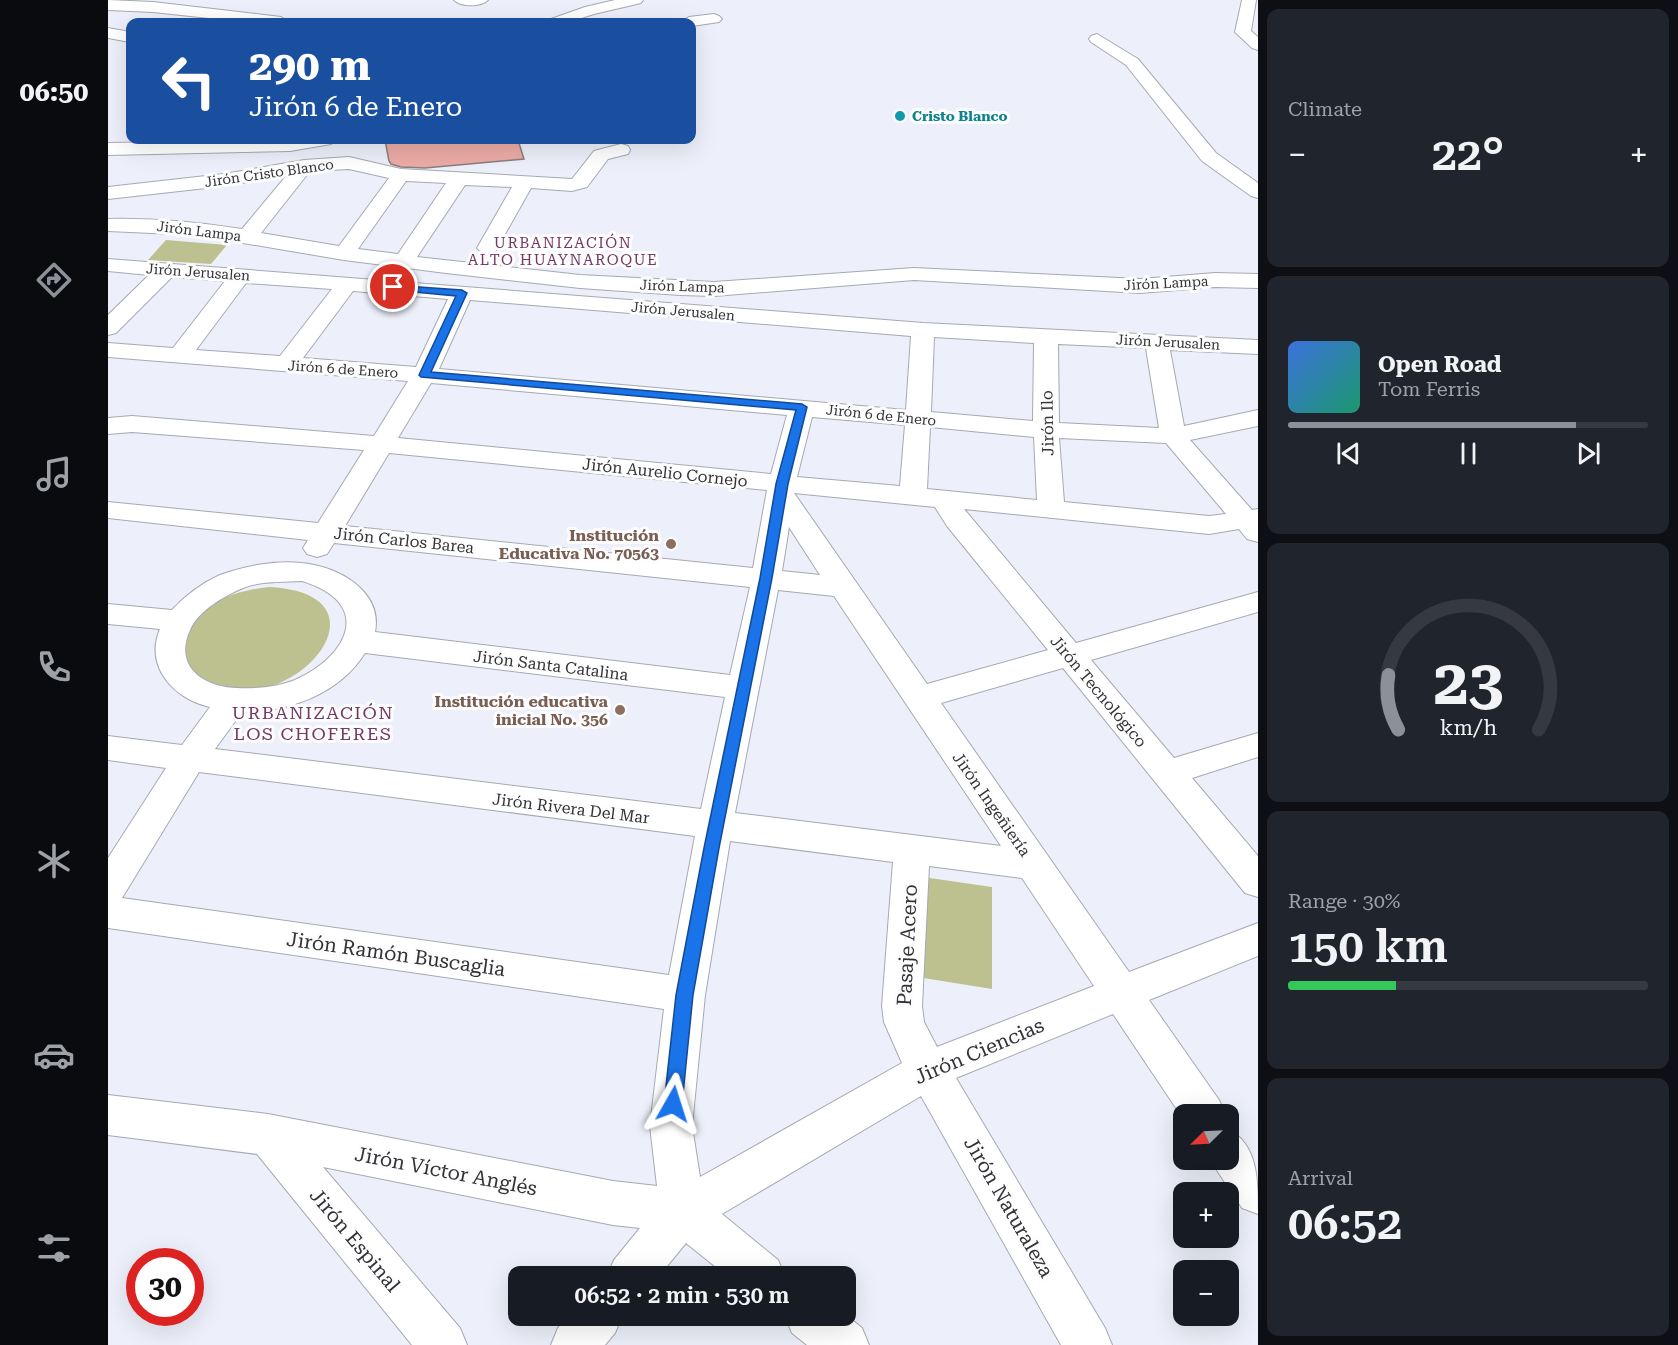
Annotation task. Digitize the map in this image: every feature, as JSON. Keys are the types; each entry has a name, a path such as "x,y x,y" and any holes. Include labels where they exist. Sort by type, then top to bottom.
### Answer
{"street":[{"path":"461,0 481,0"},
{"path":"567,18 590,10 636,0"},
{"path":"1249,0 1243,32 1258,33"},
{"path":"259,12 274,4"},
{"path":"108,5 153,7 246,18"},
{"path":"696,21 714,19"},
{"path":"108,33 126,36"},
{"path":"1097,39 1132,62 1209,157 1258,192"},
{"path":"108,149 297,144"},
{"name":"Jirón Cristo Blanco","path":"109,209 224,180 304,166 350,155 401,175 572,185 580,183 601,155 621,150"},
{"path":"247,236 304,166"},
{"path":"344,254 401,175"},
{"path":"404,261 458,180"},
{"path":"488,248 524,183"},
{"name":"Jirón Lampa","path":"109,209 138,224 247,236 344,254 545,279 696,289 914,274 1140,286 1215,280 1258,281"},
{"name":"Jirón Jerusalen","path":"108,265 923,330 1258,346"},
{"path":"108,328 166,270"},
{"path":"179,356 241,275"},
{"path":"286,365 348,284"},
{"path":"302,572 424,375 462,293"},
{"path":"923,330 918,420 928,497"},
{"name":"Jirón Ilo","path":"1046,337 1046,430 1051,508"},
{"path":"1157,342 1173,436 1254,525"},
{"name":"Jirón 6 de Enero","path":"108,350 802,407 918,420 1046,430 1173,436 1258,418"},
{"path":"750,1266 683,1211 671,1126 685,995 766,578 781,489 802,407"},
{"name":"Jirón Aurelio Cornejo","path":"108,426 132,424 380,444 781,489 928,497 1209,525 1254,525"},
{"name":"Jirón Ingeñiería","path":"781,489 843,587 1197,1104"},
{"name":"Jirón Tecnológico","path":"928,497 957,520 1258,882"},
{"name":"Jirón Carlos Barea","path":"108,510 843,587"},
{"path":"302,572 332,580 352,596 362,617 358,641 340,666 309,687 271,699 232,701 203,694 182,681 171,663 169,642 179,621 201,599 232,582 267,573 302,572"},
{"path":"919,698 1258,602"},
{"path":"108,614 179,621"},
{"name":"Jirón Santa Catalina","path":"358,641 743,688"},
{"path":"108,889 190,759 232,701"},
{"path":"1167,773 1258,745"},
{"name":"Jirón Rivera Del Mar","path":"108,748 1034,865"},
{"name":"Pasaje Acero","path":"912,850 902,1006 904,1022 912,1042 930,1069"},
{"name":"Jirón Ramón Buscaglia","path":"108,912 685,995"},
{"name":"Jirón Ciencias","path":"683,1211 930,1069 1258,939"},
{"name":"Jirón Naturaleza","path":"930,1069 1088,1345"},
{"name":"Jirón Víctor Anglés","path":"108,1115 268,1136 612,1203 683,1211"},
{"name":"Jirón Espinal","path":"268,1136 443,1345"},
{"path":"1239,1165 1258,1192"},
{"path":"638,1266 683,1211"},
{"path":"574,1345 590,1326"},
{"path":"821,1326 845,1345"}],"green space":[{"path":"166,240 227,245 211,264 148,260"},
{"path":"269,587 305,594 325,608 330,626 324,646 308,665 285,681 257,690 226,690 192,678 178,643 193,619 227,597"},
{"path":"916,876 992,887 992,989 911,976"}],"building":[{"path":"386,144 519,144 524,159 425,168 401,167 389,161"}],"place":[{"name":"Cristo Blanco","path":"900,116"},
{"name":"Institución Educativa No. 70563","path":"671,544"},
{"name":"Institución educativa inicial No. 356","path":"620,710"}],"district":[{"name":"URBANIZACIÓN ALTO HUAYNAROQUE","path":"563,252"},
{"name":"URBANIZACIÓN LOS CHOFERES","path":"313,723"}],"route":[{"path":"393,287 462,293 424,375 802,407 782,484 766,578 712,848 685,995 673,1104"}]}
